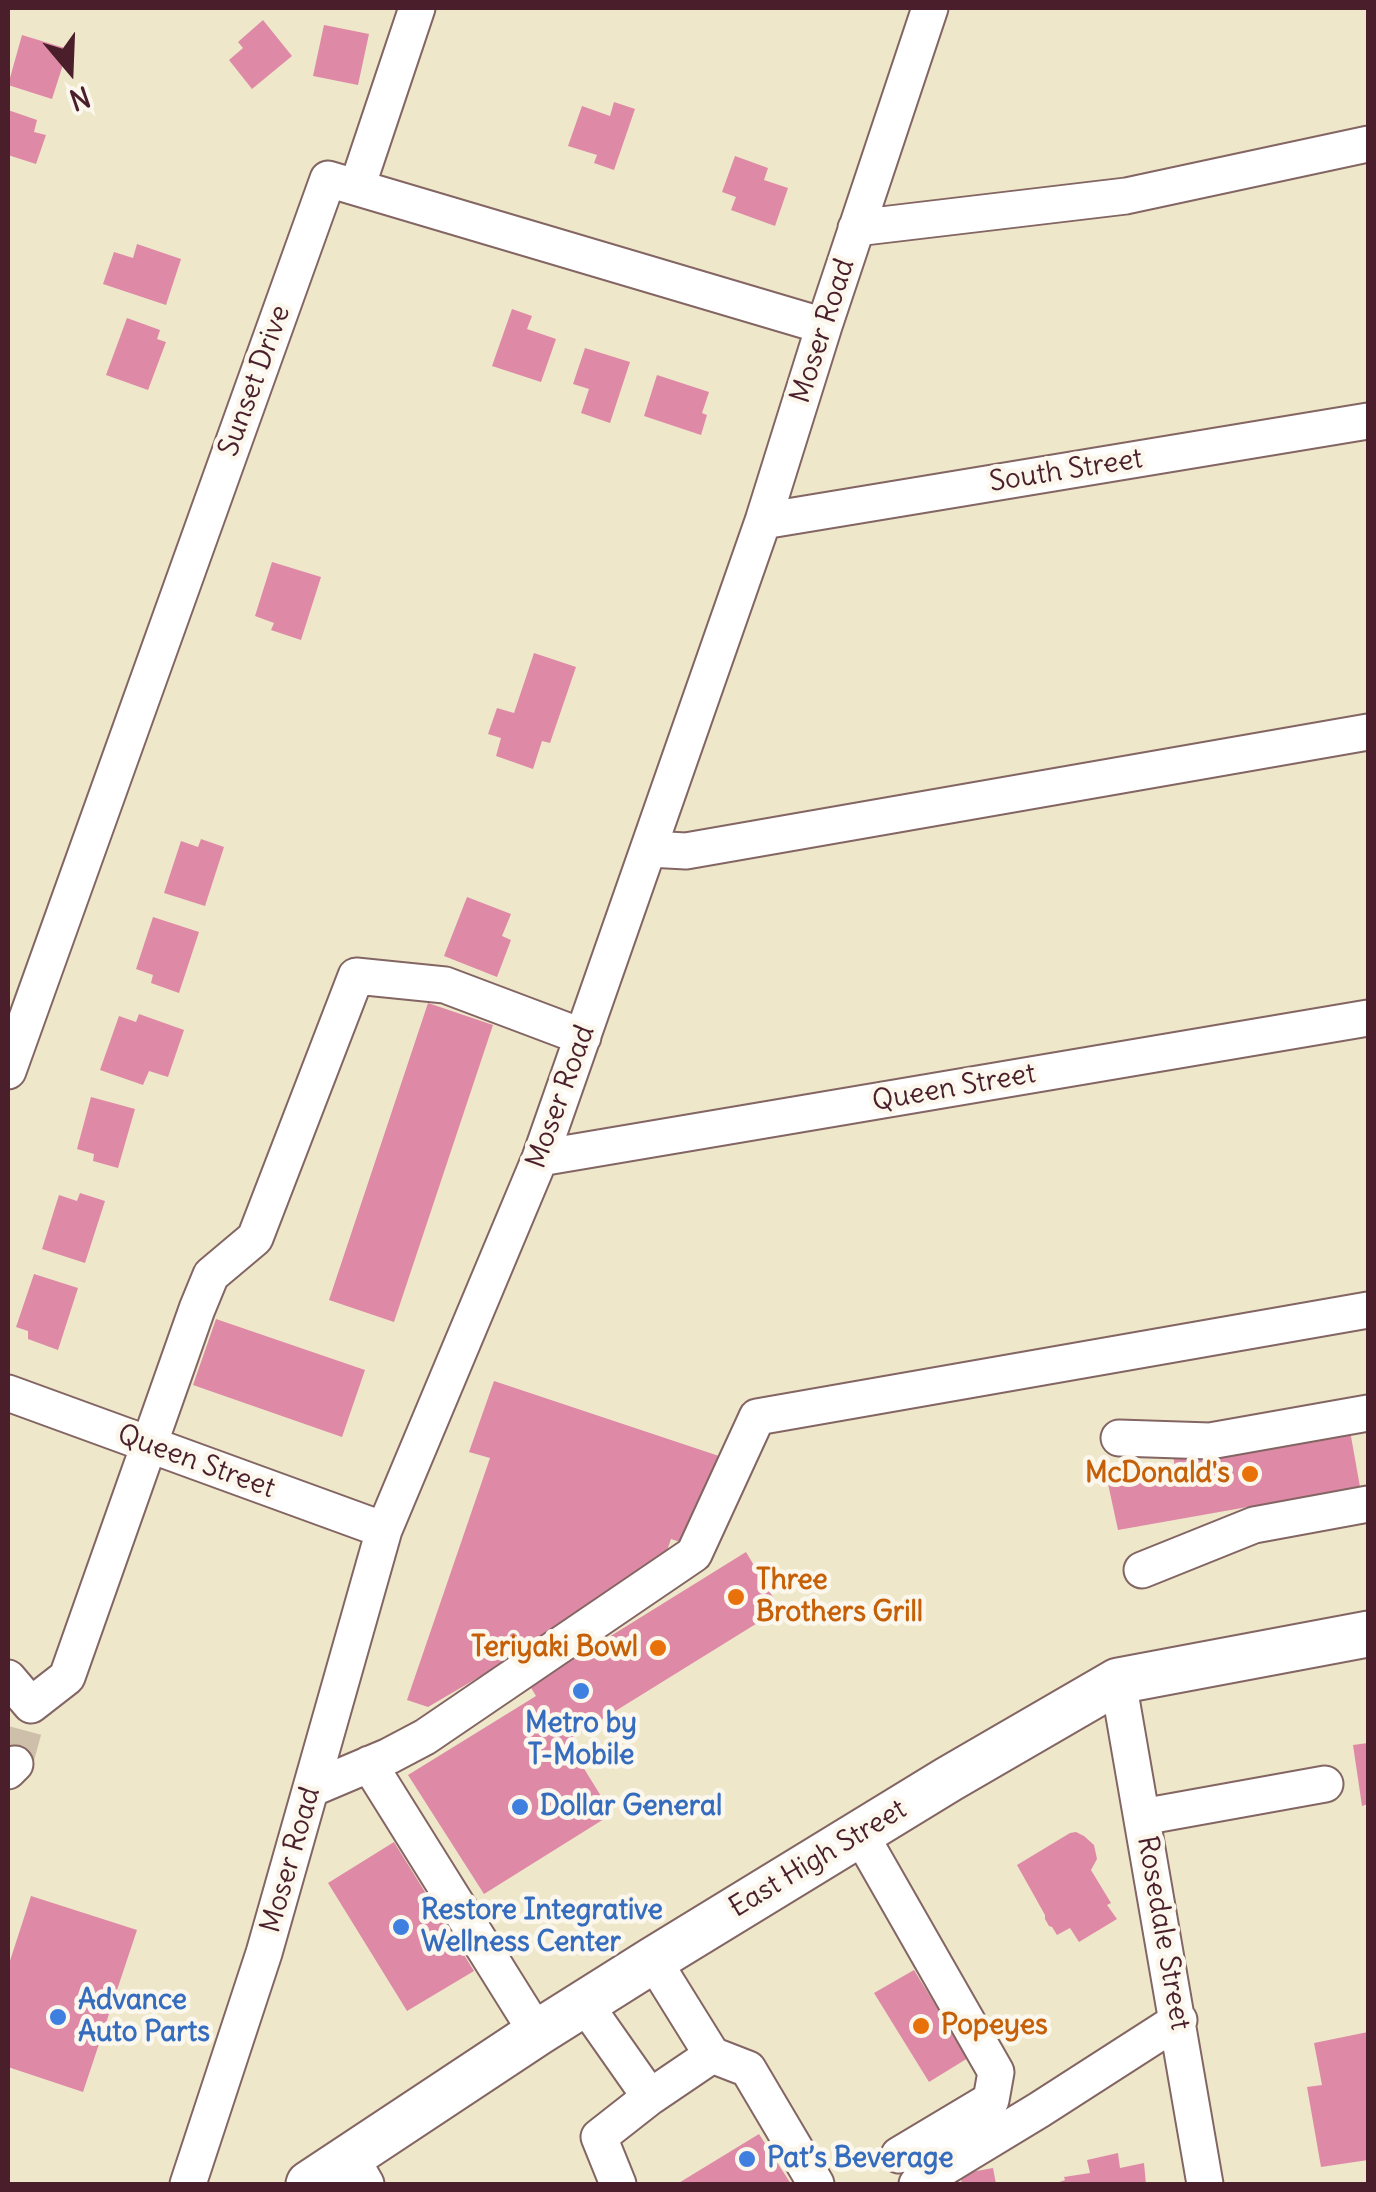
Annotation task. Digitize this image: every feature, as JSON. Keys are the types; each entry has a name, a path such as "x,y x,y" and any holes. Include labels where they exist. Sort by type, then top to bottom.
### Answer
{"main road":[{"name":"East High Street","path":"309,2184 358,2170 537,2033 1118,1681 1368,1634"}],"street":[{"path":"417,8 357,187 824,326"},
{"name":"Moser Road","path":"188,2184 264,1953 384,1530 540,1158 763,521 930,8"},
{"path":"856,228 1126,196 1368,144"},
{"name":"Sunset Drive","path":"8,1071 328,178 357,187"},
{"name":"South Street","path":"763,521 1368,421"},
{"path":"648,849 686,852 1368,732"},
{"path":"8,1678 31,1705 68,1677 211,1275 255,1238 356,976 445,985 583,1036"},
{"name":"Queen Street","path":"540,1158 1368,1018"},
{"path":"311,1789 425,1737 694,1554 756,1417 1368,1310"},
{"name":"Queen Street","path":"8,1392 384,1530"},
{"path":"1119,1438 1210,1441 1367,1416"},
{"path":"1142,1570 1254,1524 1368,1504"},
{"name":"Rosedale Street","path":"1118,1681 1206,2184"},
{"path":"368,1764 537,2033"},
{"path":"1142,1817 1325,1784"},
{"path":"860,1834 996,2072 991,2100 908,2170"},
{"path":"653,1960 712,2055 748,2069 816,2184"},
{"path":"584,2004 650,2097"},
{"path":"908,2170 1039,2110 1178,2020"},
{"path":"618,2184 599,2137 712,2055"}],"building":[{"path":"263,20 292,56 252,89 229,60 243,48 238,42"},
{"path":"324,25 369,34 358,85 313,76"},
{"path":"22,35 68,49 52,99 8,85"},
{"path":"614,102 635,109 614,170 594,163 597,155 568,146 582,106 610,116"},
{"path":"8,110 37,120 34,132 46,135 36,164 8,155"},
{"path":"735,156 768,168 764,180 788,188 775,226 731,210 736,197 722,192"},
{"path":"137,244 181,259 166,305 103,284 114,252 133,258"},
{"path":"512,309 532,316 527,329 556,339 541,382 492,366"},
{"path":"127,318 160,330 157,339 166,342 148,390 106,375"},
{"path":"585,348 630,362 610,423 581,413 589,389 573,384"},
{"path":"657,375 709,392 702,413 707,415 701,435 644,416"},
{"path":"272,562 321,577 301,640 271,630 274,623 255,616"},
{"path":"534,653 576,667 550,743 542,741 533,769 496,756 501,738 488,734 497,708 514,713"},
{"path":"201,839 224,847 205,906 164,893 181,841 198,847"},
{"path":"467,897 511,914 502,936 511,940 497,977 444,956"},
{"path":"153,917 199,932 179,993 151,983 153,975 136,969"},
{"path":"428,1003 493,1025 394,1322 329,1300"},
{"path":"139,1014 184,1030 168,1077 149,1071 143,1085 100,1070 119,1016 136,1022"},
{"path":"91,1097 135,1109 118,1168 93,1161 94,1154 77,1149"},
{"path":"80,1193 105,1201 85,1263 42,1249 59,1195 77,1201"},
{"path":"34,1274 78,1288 58,1350 28,1339 28,1331 16,1327"},
{"path":"216,1319 365,1370 342,1437 193,1385"},
{"path":"494,1381 719,1456 689,1545 671,1539 660,1571 428,1707 407,1700 490,1458 469,1452"},
{"name":"McDonald's","path":"1349,1425 1360,1487 1118,1530 1107,1479 1175,1468 1173,1455"},
{"path":"746,1552 780,1609 567,1741 612,1814 484,1894 408,1775 536,1696 530,1686"},
{"path":"1368,1743 1368,1804 1362,1806 1353,1745"},
{"path":"1076,1832 1094,1845 1097,1859 1091,1870 1117,1919 1079,1942 1070,1928 1057,1935 1049,1926 1017,1865"},
{"name":"Restore Integrative Wellness Center","path":"394,1842 474,1971 407,2011 328,1883"},
{"name":"Advance Auto Parts","path":"31,1896 137,1930 83,2092 8,2067 8,1967"},
{"name":"Popeyes","path":"914,1970 968,2058 929,2082 874,1993"},
{"path":"1368,2032 1368,2160 1321,2167 1307,2087 1322,2085 1314,2043"},
{"name":"Pat’s Beverage","path":"759,2134 791,2184 677,2184"},
{"path":"1118,2153 1120,2168 1144,2163 1146,2184 1054,2184 1065,2180 1064,2177 1090,2173 1087,2160"},
{"path":"993,2168 996,2184 962,2184 960,2174"}],"tunnel":[{"path":"15,1764 31,1705"}],"place":[{"name":"McDonald's","path":"1250,1474"},
{"name":"Three Brothers Grill","path":"736,1597"},
{"name":"Teriyaki Bowl","path":"658,1648"},
{"name":"Metro by T-Mobile","path":"581,1691"},
{"name":"Dollar General","path":"520,1807"},
{"name":"Restore Integrative Wellness Center","path":"401,1927"},
{"name":"Advance Auto Parts","path":"58,2017"},
{"name":"Popeyes","path":"921,2026"},
{"name":"Pat’s Beverage","path":"747,2159"}]}
